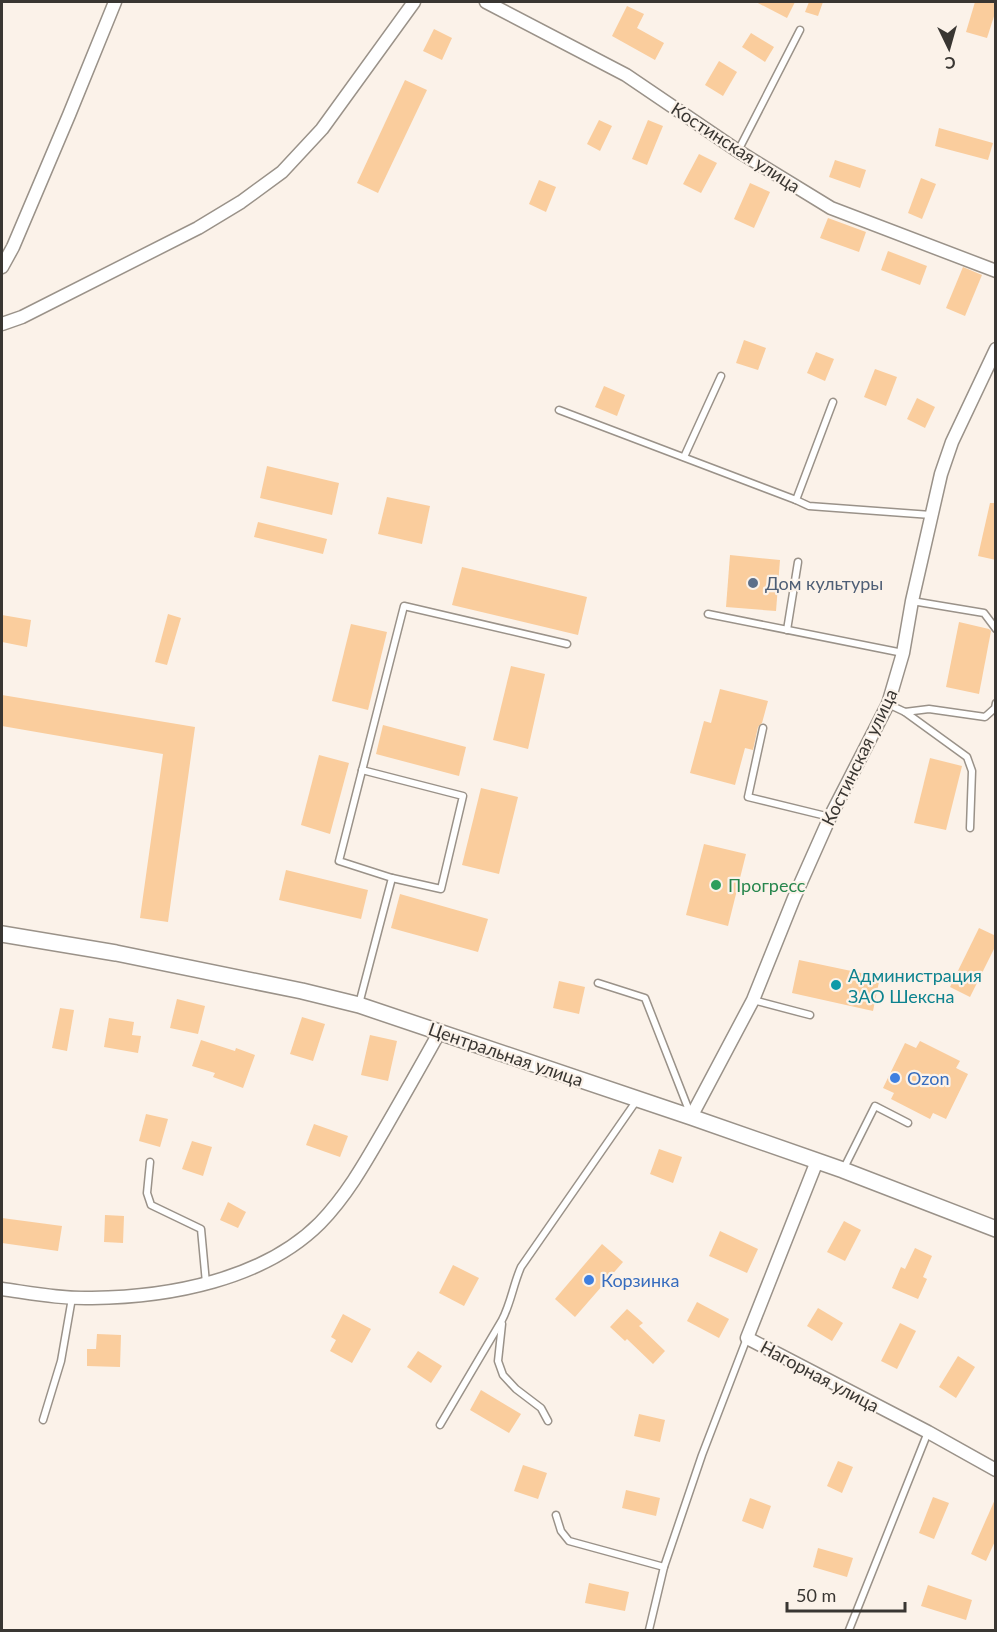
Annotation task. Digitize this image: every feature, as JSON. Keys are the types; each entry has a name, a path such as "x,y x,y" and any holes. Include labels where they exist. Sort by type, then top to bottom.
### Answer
{"street":[{"path":"2,267 13,247 65,126 114,2"},
{"path":"2,324 22,317 198,228 241,202 282,171 322,129 414,2"},
{"name":"Костинская улица","path":"486,2 626,75 738,151 831,208 996,271"},
{"name":"Костинская улица","path":"691,1117 753,1000 830,817 888,704 903,652 931,516 952,442 996,349"},
{"name":"Центральная улица","path":"2,934 128,955 359,1005 843,1170 996,1229"},
{"path":"2,1289 92,1298 142,1294 206,1283 258,1266 285,1252 319,1224 354,1183 440,1031"},
{"name":"Нагорная улица","path":"817,1161 747,1338 996,1470"}],"lane":[{"path":"738,151 800,30"},
{"path":"684,457 721,376"},
{"path":"796,500 833,402"},
{"path":"559,410 809,506 931,516"},
{"path":"787,630 798,562"},
{"path":"912,601 984,613 996,629"},
{"path":"362,770 463,796 441,889 392,878 339,861 362,770 404,606 567,644"},
{"path":"708,614 903,652"},
{"path":"905,712 929,710 984,717 995,708 996,703"},
{"path":"888,704 905,712 967,756 972,771 970,828"},
{"path":"762,728 748,797 830,817"},
{"path":"359,1005 392,878"},
{"path":"598,983 645,998 691,1117"},
{"path":"753,1000 810,1015"},
{"path":"440,1425 502,1320 510,1303 520,1268 638,1100"},
{"path":"843,1170 875,1106 908,1123"},
{"path":"150,1162 147,1193 151,1205 201,1229 206,1283"},
{"path":"43,1420 61,1361 72,1297"},
{"path":"502,1320 498,1361 503,1375 516,1389 541,1408 548,1421"},
{"path":"649,1630 664,1567 702,1455 747,1338"},
{"path":"849,1630 928,1432"},
{"path":"556,1515 561,1531 569,1541 664,1567"}],"building":[{"path":"756,2 795,2 787,18"},
{"path":"809,2 823,2 818,16 805,12"},
{"path":"975,2 996,2 996,10 987,38 966,32"},
{"path":"627,6 644,14 637,28 664,43 655,60 612,36"},
{"path":"434,29 452,38 442,60 423,51"},
{"path":"751,33 774,47 765,62 742,47"},
{"path":"719,61 737,72 723,96 705,85"},
{"path":"405,80 427,90 378,193 357,183"},
{"path":"599,120 612,126 600,151 587,144"},
{"path":"648,120 663,126 647,165 632,159"},
{"path":"939,128 993,143 988,160 935,146"},
{"path":"699,154 717,163 701,193 683,184"},
{"path":"835,160 866,170 860,188 829,177"},
{"path":"921,178 936,184 922,219 908,213"},
{"path":"539,180 556,187 546,212 529,204"},
{"path":"750,183 770,192 754,228 734,219"},
{"path":"828,218 866,232 859,252 820,238"},
{"path":"888,251 927,266 920,285 881,270"},
{"path":"963,267 982,275 965,316 946,308"},
{"path":"744,340 766,348 758,370 736,363"},
{"path":"816,352 834,359 825,381 807,373"},
{"path":"875,369 897,377 886,406 864,397"},
{"path":"604,386 625,395 617,416 595,407"},
{"path":"917,398 935,407 925,428 907,419"},
{"path":"267,466 339,483 332,515 260,498"},
{"path":"387,497 430,506 422,544 378,534"},
{"path":"990,503 996,503 996,560 978,556"},
{"path":"258,522 327,539 323,554 254,537"},
{"name":"Дом культуры","path":"730,555 780,560 776,611 726,607"},
{"path":"462,567 587,597 578,635 452,605"},
{"path":"168,614 181,618 167,665 155,662"},
{"path":"2,615 31,620 27,647 2,642"},
{"path":"959,622 991,631 979,694 946,687"},
{"path":"351,624 387,632 368,710 332,701"},
{"path":"511,666 545,674 528,749 493,740"},
{"path":"720,689 768,701 762,723 758,727 753,750 745,748 735,785 690,773 704,721 711,723"},
{"path":"2,695 195,727 168,922 140,918 163,754 2,726"},
{"path":"383,725 466,747 459,776 376,754"},
{"path":"319,755 349,763 330,834 301,825"},
{"path":"930,758 962,766 946,830 914,823"},
{"path":"481,788 518,797 499,874 462,865"},
{"name":"Прогресс","path":"704,844 746,854 728,926 686,915"},
{"path":"286,870 368,890 361,919 279,900"},
{"path":"400,894 488,919 478,952 391,928"},
{"path":"979,928 996,936 996,945 970,997 950,987"},
{"name":"Администрация ЗАО Шексна","path":"799,960 880,977 873,1011 792,993"},
{"path":"559,981 585,987 579,1014 553,1008"},
{"path":"177,999 205,1006 198,1034 170,1028"},
{"path":"60,1008 74,1010 67,1051 52,1048"},
{"path":"302,1017 325,1024 313,1061 290,1054"},
{"path":"109,1018 134,1022 132,1035 141,1036 138,1053 104,1047"},
{"path":"370,1035 397,1041 388,1081 361,1075"},
{"path":"201,1040 255,1055 243,1088 213,1077 215,1073 192,1066"},
{"path":"920,1041 960,1061 956,1068 968,1074 946,1119 933,1113 930,1119 891,1099 894,1093 883,1088 905,1043 916,1048"},
{"path":"146,1114 168,1119 160,1147 139,1141"},
{"path":"314,1124 348,1136 340,1157 306,1145"},
{"path":"192,1141 212,1147 203,1176 182,1169"},
{"path":"659,1149 682,1157 673,1183 650,1174"},
{"path":"228,1202 246,1212 238,1228 220,1220"},
{"path":"105,1215 124,1216 123,1243 104,1242"},
{"path":"2,1218 62,1226 58,1251 2,1243"},
{"path":"844,1221 861,1230 845,1261 827,1252"},
{"path":"720,1231 758,1249 747,1273 709,1256"},
{"name":"Корзинка","path":"602,1244 623,1262 575,1317 555,1299"},
{"path":"915,1248 932,1256 923,1277 927,1279 918,1299 892,1288 901,1267 905,1269"},
{"path":"453,1265 479,1278 464,1306 439,1293"},
{"path":"697,1302 729,1319 719,1338 687,1321"},
{"path":"818,1308 843,1323 832,1341 807,1326"},
{"path":"627,1309 643,1323 639,1326 665,1351 653,1364 627,1339 625,1341 610,1327"},
{"path":"343,1314 371,1329 352,1363 330,1351 336,1340 331,1337"},
{"path":"900,1323 916,1331 897,1369 881,1361"},
{"path":"97,1334 121,1335 120,1367 87,1366 87,1349 96,1349"},
{"path":"418,1351 442,1366 431,1383 407,1367"},
{"path":"958,1356 975,1367 956,1398 939,1387"},
{"path":"481,1390 521,1414 509,1433 470,1410"},
{"path":"639,1414 665,1420 660,1442 634,1436"},
{"path":"838,1461 853,1467 842,1493 827,1486"},
{"path":"523,1465 547,1473 538,1499 514,1491"},
{"path":"626,1490 660,1498 656,1516 622,1508"},
{"path":"933,1497 949,1503 934,1539 919,1533"},
{"path":"996,1497 996,1539 986,1561 971,1554"},
{"path":"750,1498 771,1506 763,1529 742,1521"},
{"path":"818,1548 853,1558 847,1577 813,1567"},
{"path":"589,1583 629,1592 625,1611 585,1603"},
{"path":"928,1585 972,1600 966,1620 921,1606"}],"place":[{"name":"Дом культуры","path":"753,583"},
{"name":"Прогресс","path":"716,885"},
{"name":"Администрация ЗАО Шексна","path":"836,985"},
{"name":"Ozon","path":"895,1078"},
{"name":"Корзинка","path":"589,1280"}]}
